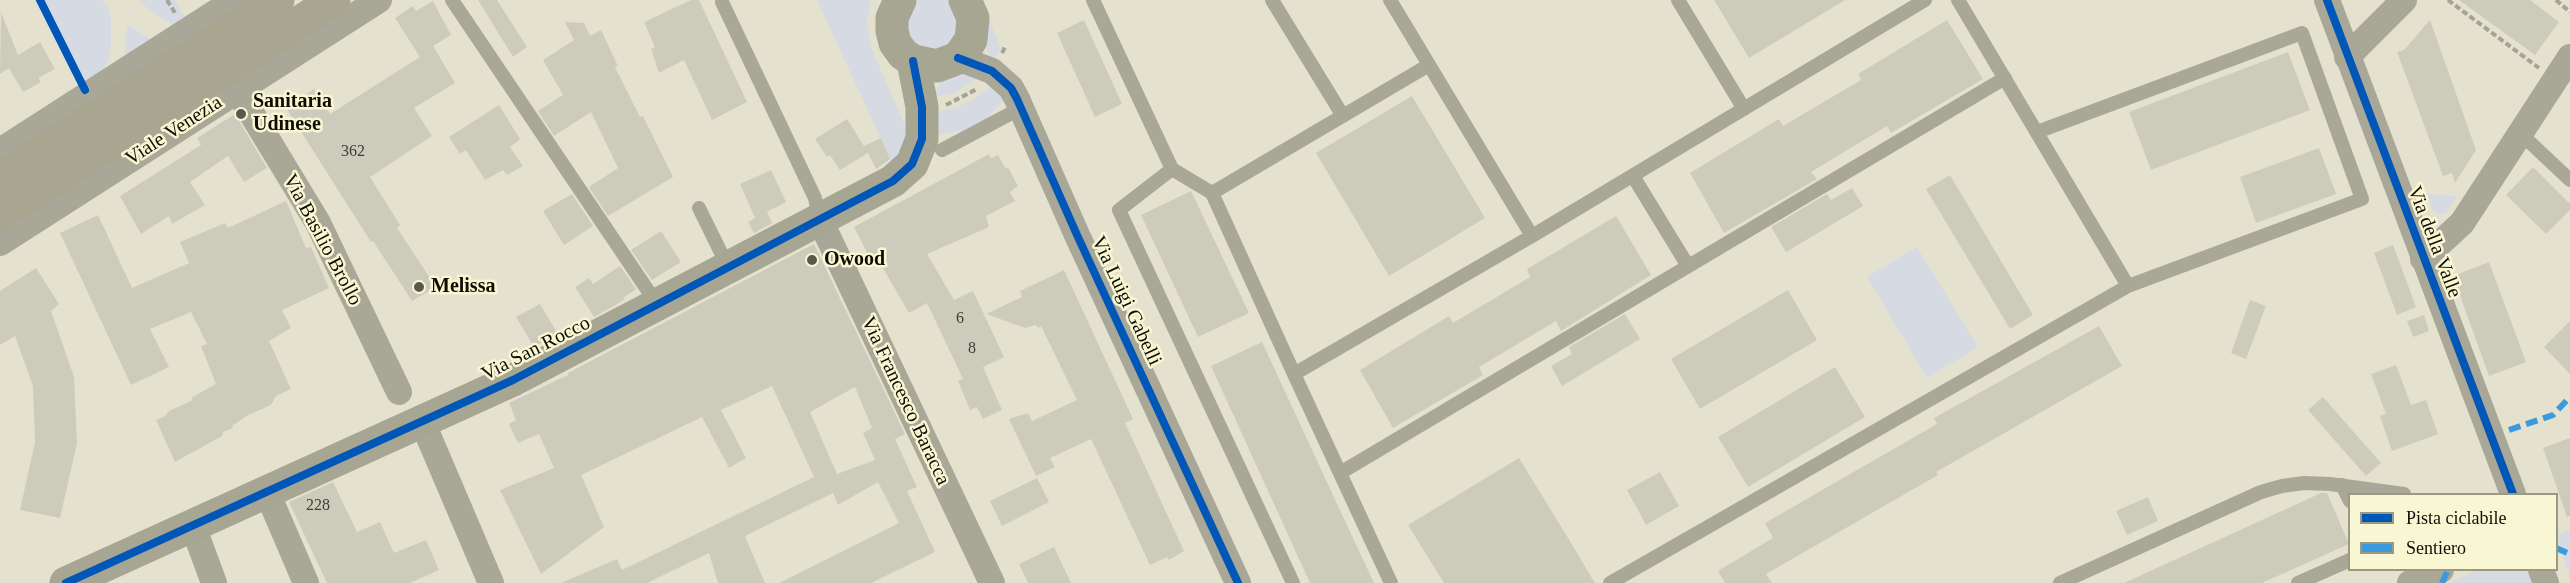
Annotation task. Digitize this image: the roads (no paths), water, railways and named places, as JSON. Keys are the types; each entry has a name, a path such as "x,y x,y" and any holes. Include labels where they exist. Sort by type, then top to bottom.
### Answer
{"main road":[{"path":"0,178 278,0"},
{"name":"Viale Venezia","path":"0,214 333,0"}],"street":[{"path":"0,151 236,0"},
{"name":"Viale Venezia","path":"0,243 379,0"},
{"path":"900,0 892,18 892,31 903,54 945,56"},
{"name":"Via della Valle","path":"2327,0 2512,493"},
{"path":"2347,57 2404,0"},
{"name":"Via San Rocco","path":"66,583 543,366 893,181 907,170 919,150 945,56 974,29 971,2"},
{"name":"Via Luigi Gabelli","path":"945,56 1011,88 1238,583"},
{"path":"2423,259 2462,223 2570,57"},
{"name":"Via Basilio Brollo","path":"238,91 318,224 399,392"},
{"name":"Via Francesco Baracca","path":"820,220 992,583"},
{"path":"422,421 491,583"},
{"path":"267,492 306,583"},
{"path":"193,526 214,583"},
{"path":"2409,583 2439,571"}],"lane":[{"path":"452,0 657,304"},
{"path":"1093,0 1172,169 1212,193 1391,583"},
{"path":"1272,0 1342,116"},
{"path":"1390,0 1532,236"},
{"path":"1678,0 1744,109"},
{"path":"1294,374 1634,176 1925,0"},
{"path":"1958,0 2128,286"},
{"path":"722,2 815,198 820,220"},
{"path":"1610,583 1632,578 2128,286 2361,199 2302,33 2037,132"},
{"path":"1212,193 1429,65"},
{"path":"1340,473 2005,78"},
{"path":"942,150 1021,108"},
{"path":"2520,133 2570,180"},
{"path":"1172,169 1119,210 1293,583"},
{"path":"1634,176 1688,266"},
{"path":"699,208 728,267"},
{"path":"2060,583 2261,492 2282,486 2304,483 2342,485 2392,493"},
{"path":"2342,485 2348,499"},
{"path":"2298,583 2348,560"}],"place":[{"name":"Sanitaria Udinese","path":"241,114"},
{"name":"Owood","path":"812,260"},
{"name":"Melissa","path":"419,287"}]}
